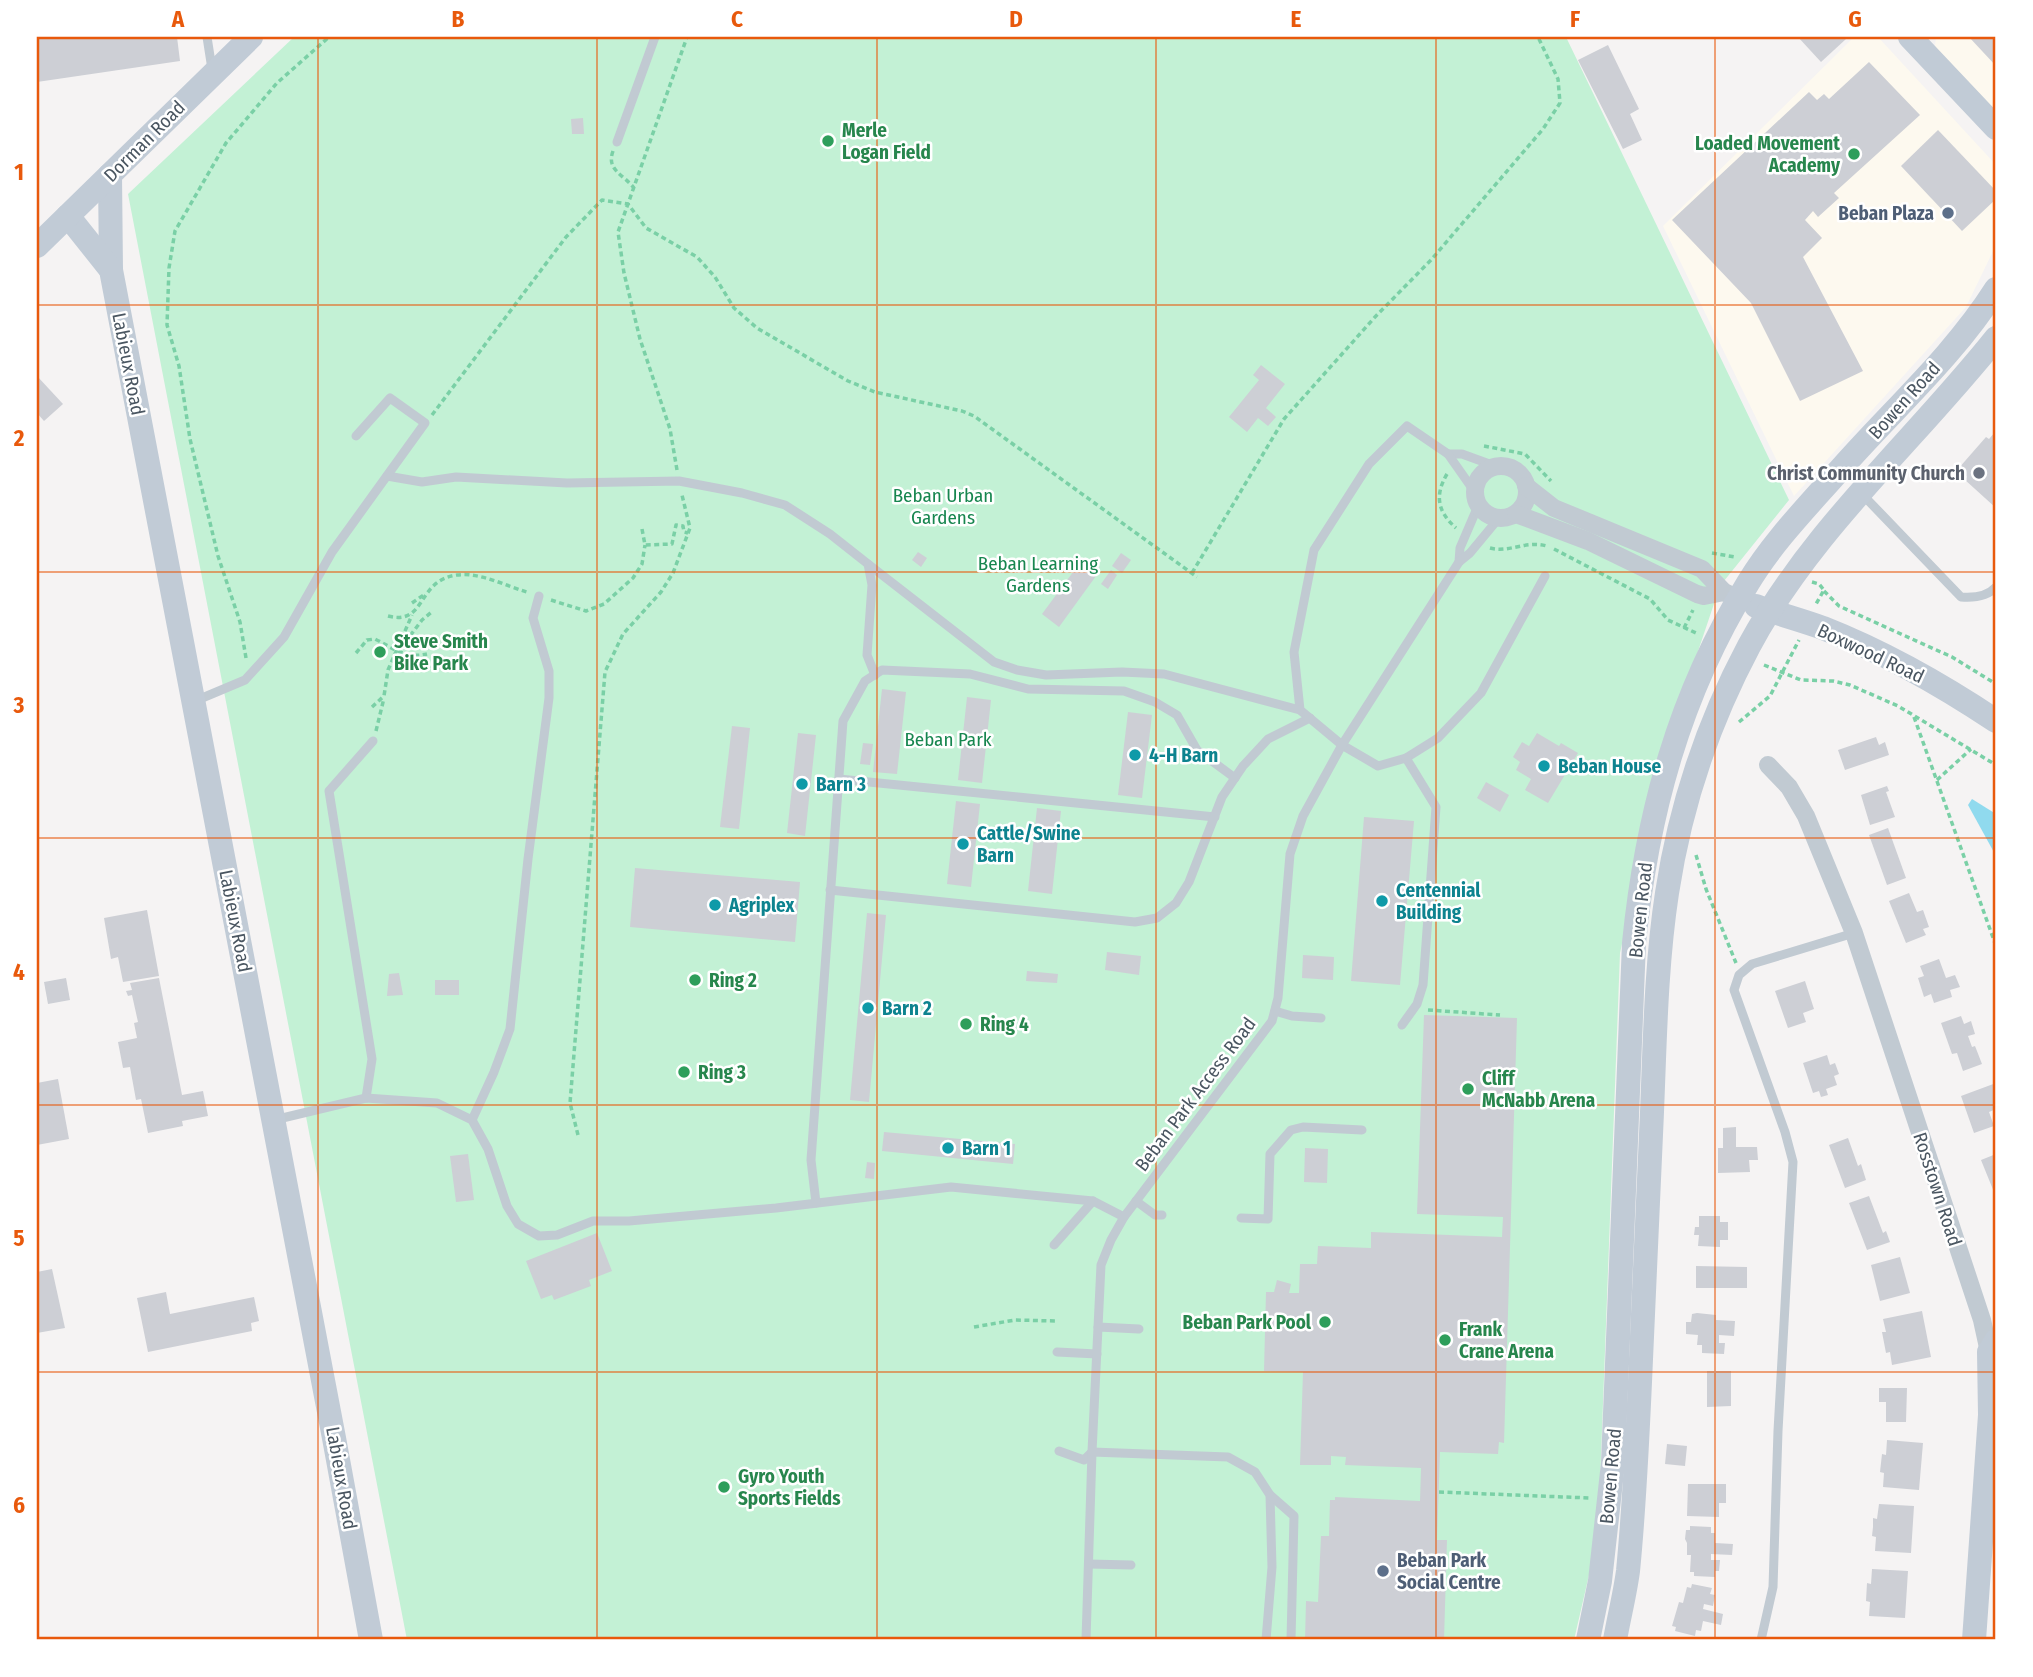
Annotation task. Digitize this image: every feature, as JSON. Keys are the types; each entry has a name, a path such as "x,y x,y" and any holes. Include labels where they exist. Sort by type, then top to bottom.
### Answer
{"main road":[{"name":"Dorman Road","path":"37,246 251,37"},
{"path":"1910,37 1928,46 1992,120"},
{"path":"110,175 111,270"},
{"name":"Labieux Road","path":"68,216 111,270 371,1640"},
{"name":"Bowen Road","path":"1588,1640 1600,1581 1613,1463 1634,943 1649,831 1664,774 1678,729 1732,596 1748,582 1780,540 1963,336 1996,289"},
{"name":"Bowen Road","path":"1615,1640 1627,1574 1636,1468 1659,956 1667,892 1681,824 1703,749 1732,679 1769,611 1819,540 1944,401 1996,338"},
{"name":"Boxwood Road","path":"1732,596 1823,628 1877,652 1964,699 1996,721"},
{"name":"Rosstown Road","path":"1974,1640 1990,1415 1992,1347"}],"street":[{"path":"1495,466 1513,468 1520,474 1526,486 1554,508 1702,569 1732,596 1697,594 1588,541 1507,516 1491,517 1476,498 1480,475 1495,466"},
{"path":"1507,516 1526,499 1526,486"},
{"name":"Rosstown Road","path":"1768,765 1789,787 1806,816 1854,933 1992,1347"}],"lane":[{"path":"207,37 213,73"},
{"path":"617,142 655,37"},
{"path":"194,701 245,680 284,636 332,552 425,423 390,398 356,436"},
{"path":"1300,710 1294,652 1314,550 1369,464 1407,426 1448,454 1476,498"},
{"path":"1448,454 1462,454 1495,466"},
{"path":"387,476 422,482 456,477 567,483 679,481 785,505 830,534 994,662 1017,670 1046,675 1122,672 1164,674 1300,710 1342,745 1378,766 1406,758 1438,738 1481,693 1545,576"},
{"path":"1861,493 1961,597 1974,598 1992,592 1996,587"},
{"name":"Beban Park Access Road","path":"1459,562 1460,548 1476,498"},
{"name":"Beban Park Access Road","path":"1086,1640 1101,1265 1124,1217 1272,1021 1279,998 1290,854 1303,816 1342,745 1459,562 1507,516"},
{"path":"868,564 872,586 866,655 875,675"},
{"path":"472,1120 510,1029 549,698 550,671 533,618 539,596"},
{"path":"817,1203 811,1160 843,721 865,681 882,670 917,670 971,674 1028,689 1124,691 1155,702 1177,715 1197,750 1235,778"},
{"path":"830,890 1135,922 1157,918 1176,903 1189,882 1222,797 1235,778 1268,739 1310,718"},
{"path":"366,1098 372,1059 329,791 373,741"},
{"path":"1402,1025 1417,1004 1423,985 1436,807 1406,758"},
{"path":"839,779 1214,817"},
{"path":"1761,1640 1773,1587 1778,1431 1793,1162 1785,1132 1734,990 1739,975 1752,964 1854,933"},
{"path":"1275,1011 1292,1016 1321,1018"},
{"path":"274,1120 366,1098 437,1103 472,1120 488,1149 507,1206 518,1223 539,1236 556,1235 593,1221 629,1221 817,1203 951,1186 1093,1201 1124,1217"},
{"path":"1241,1218 1268,1219 1270,1154 1291,1130 1303,1127 1362,1130"},
{"path":"1054,1245 1093,1201"},
{"path":"1136,1201 1155,1215 1162,1216"},
{"path":"1098,1327 1139,1329"},
{"path":"1056,1352 1097,1354"},
{"path":"1059,1451 1084,1460 1092,1452 1228,1457 1255,1472 1270,1495 1294,1516 1291,1640"},
{"path":"1266,1640 1272,1567 1270,1495"},
{"path":"1089,1564 1131,1564"}],"path":[{"path":"245,680 249,669 240,622 218,556 191,439 180,366 167,325 169,268 175,230 226,143 277,83 329,37"},
{"path":"578,1135 570,1103 605,672 623,634 661,593 673,573 690,528 670,429 640,339 624,273 618,232 687,37"},
{"path":"1192,573 1284,419 1375,317 1431,260 1555,111 1560,103 1558,79 1538,37"},
{"path":"617,142 610,160 611,167 634,188"},
{"path":"425,423 566,237 603,200 628,204 646,228 697,257 715,277 734,309 757,328 828,370 875,392 974,416 1197,578"},
{"path":"1448,473 1439,493 1438,506 1456,528"},
{"path":"645,545 672,544 676,525 683,526 684,532 688,533"},
{"path":"412,603 437,582 458,575 482,578 586,611 604,604 633,578 642,564 645,545 642,529"},
{"path":"1489,548 1502,551 1535,543 1552,548 1650,599 1668,620 1698,634"},
{"path":"1811,581 1819,584 1839,606 1940,652 1996,684"},
{"path":"1817,603 1824,590"},
{"path":"373,741 388,670 412,615 426,592"},
{"path":"1684,628 1693,610"},
{"path":"397,652 422,620 433,611"},
{"path":"388,616 402,619 412,615"},
{"path":"356,653 367,640 375,639 408,656 426,654"},
{"path":"1732,732 1740,720 1770,696 1791,656"},
{"path":"1763,664 1801,680 1833,681 1850,685 1913,715 1996,765"},
{"path":"372,707 384,695"},
{"path":"1913,715 1996,946"},
{"path":"1937,780 1971,749"},
{"path":"1695,855 1706,889 1735,956 1739,975"},
{"path":"1421,1009 1500,1014"},
{"path":"974,1327 1015,1320 1056,1321"},
{"path":"1439,1492 1597,1499"}],"shaded area":[{"name":"Beban Plaza","path":"1854,37 1878,37 1996,165 1996,245 1966,307 1794,496 1663,226"},
{"path":"1936,37 1996,37 1996,112 1934,56"}],"green space":[{"name":"Beban Park","path":"294,37 1566,37 1789,500 1720,586 1664,752 1620,953 1598,1536 1574,1640 407,1640 128,194"}],"water":[{"path":"1972,799 1996,814 1996,856 1968,805"}],"building":[{"path":"37,37 177,37 180,61 37,82"},
{"path":"1798,37 1844,37 1846,39 1821,62"},
{"path":"1969,37 1996,37 1996,66"},
{"path":"1608,45 1639,109 1630,114 1642,140 1623,149 1578,60"},
{"path":"1869,62 1920,115 1834,193 1839,198 1818,217 1813,211 1805,220 1822,238 1803,257 1863,371 1800,401 1751,303 1672,220 1809,92 1817,100 1824,94 1829,99"},
{"path":"583,118 584,134 572,134 571,119"},
{"path":"1938,130 1996,191 1996,199 1962,231 1901,166"},
{"path":"1261,365 1285,384 1266,408 1276,417 1268,426 1258,418 1247,432 1229,417 1259,380 1253,375"},
{"path":"37,376 63,404 44,421 37,413"},
{"name":"Christ Community Church","path":"1996,431 1996,508 1964,479 1967,477 1958,469 1986,437 1989,439"},
{"path":"918,552 927,558 921,567 912,560"},
{"path":"1121,553 1131,560 1122,573 1112,566"},
{"path":"1079,564 1096,576 1059,627 1042,614"},
{"path":"1111,570 1117,575 1108,589 1101,584"},
{"path":"882,689 906,692 897,774 873,772"},
{"path":"967,697 991,700 982,783 958,780"},
{"name":"4-H Barn","path":"1128,712 1152,715 1142,798 1118,795"},
{"path":"732,726 750,728 739,829 720,827"},
{"name":"Barn 3","path":"798,733 816,735 805,836 787,833"},
{"name":"Beban House","path":"1537,733 1578,753 1548,803 1525,790 1531,779 1516,770 1520,762 1513,757 1522,742 1529,746"},
{"path":"1876,737 1879,745 1885,742 1889,755 1845,770 1838,750"},
{"path":"863,743 873,744 870,765 860,764"},
{"path":"1486,782 1509,795 1500,812 1477,798"},
{"path":"1887,786 1889,791 1886,792 1895,817 1870,825 1861,795"},
{"name":"Cattle/Swine Barn","path":"956,801 980,804 971,887 947,884"},
{"path":"1037,808 1061,811 1052,894 1028,891"},
{"name":"Centennial Building","path":"1364,817 1414,821 1400,985 1351,981"},
{"path":"1888,828 1906,878 1887,885 1869,835"},
{"name":"Agriplex","path":"635,868 800,882 795,942 630,927"},
{"path":"1909,893 1917,912 1923,910 1929,927 1923,929 1926,935 1906,943 1889,901"},
{"path":"147,910 159,976 123,982 118,957 111,959 104,918"},
{"name":"Barn 2","path":"867,913 886,915 869,1102 850,1100"},
{"path":"1107,952 1141,956 1139,975 1105,970"},
{"path":"1303,955 1334,957 1333,980 1302,978"},
{"path":"1939,959 1946,978 1955,975 1960,987 1950,990 1952,997 1934,1003 1931,994 1924,997 1918,978 1924,976 1920,966"},
{"path":"1027,971 1058,974 1057,983 1026,981"},
{"path":"399,973 403,995 387,996 389,974"},
{"path":"66,978 70,1000 48,1004 44,982"},
{"path":"159,978 182,1095 203,1091 208,1116 182,1121 183,1126 148,1133 141,1099 136,1100 130,1067 123,1068 118,1042 137,1038 134,1023 138,1022 132,995 128,996 126,991 132,990 130,983"},
{"path":"435,980 459,980 459,995 435,995"},
{"path":"1805,981 1814,1009 1803,1013 1806,1022 1788,1028 1775,991"},
{"path":"1424,1015 1517,1018 1504,1443 1499,1442 1498,1454 1440,1452 1437,1540 1447,1540 1444,1640 1305,1640 1306,1601 1318,1602 1321,1536 1329,1536 1330,1500 1335,1500 1335,1497 1420,1501 1421,1468 1345,1465 1346,1457 1331,1456 1331,1465 1300,1465 1303,1372 1264,1371 1266,1292 1274,1292 1277,1280 1291,1284 1289,1293 1299,1293 1300,1264 1317,1264 1318,1246 1371,1248 1371,1232 1502,1237 1503,1217 1417,1214"},
{"path":"1961,1016 1964,1024 1971,1021 1975,1034 1968,1036 1982,1064 1963,1071 1957,1053 1952,1054 1941,1023"},
{"path":"1827,1055 1830,1065 1835,1063 1839,1074 1834,1076 1837,1085 1826,1089 1828,1095 1821,1097 1819,1091 1813,1093 1803,1063"},
{"path":"58,1079 69,1139 37,1145 37,1083"},
{"path":"1996,1083 1996,1109 1989,1112 1994,1126 1974,1133 1961,1096"},
{"path":"1736,1127 1736,1147 1757,1147 1758,1160 1749,1160 1750,1172 1718,1173 1718,1148 1723,1148 1723,1128"},
{"name":"Barn 1","path":"884,1132 1015,1144 1013,1164 882,1151"},
{"path":"1848,1138 1866,1180 1845,1188 1829,1145"},
{"path":"1305,1148 1328,1149 1327,1183 1304,1182"},
{"path":"468,1154 474,1200 456,1202 450,1156"},
{"path":"1996,1154 1996,1197 1981,1160"},
{"path":"867,1162 875,1163 874,1179 865,1178"},
{"path":"1869,1196 1883,1233 1886,1231 1890,1242 1867,1250 1849,1203"},
{"path":"1699,1216 1720,1216 1720,1222 1728,1222 1728,1240 1720,1240 1720,1247 1698,1246 1699,1235 1694,1235 1695,1227 1699,1227"},
{"path":"597,1233 612,1271 589,1280 591,1286 554,1300 552,1295 541,1299 526,1261"},
{"path":"1900,1257 1910,1293 1880,1301 1871,1265"},
{"path":"1696,1266 1747,1267 1747,1288 1696,1288"},
{"path":"52,1269 65,1328 37,1333 37,1272"},
{"path":"166,1292 170,1314 254,1297 259,1321 251,1323 252,1331 148,1352 137,1298"},
{"path":"1922,1311 1931,1357 1892,1365 1890,1352 1886,1353 1882,1332 1886,1332 1883,1319"},
{"path":"1692,1314 1716,1315 1716,1320 1735,1321 1734,1336 1719,1335 1719,1343 1725,1343 1724,1354 1702,1353 1702,1345 1697,1345 1698,1335 1686,1334 1686,1322 1691,1322"},
{"path":"1707,1371 1731,1371 1731,1406 1707,1407"},
{"path":"1879,1388 1907,1388 1906,1422 1886,1422 1886,1402 1879,1402"},
{"path":"1887,1440 1923,1443 1919,1490 1883,1487 1884,1473 1880,1472 1882,1454 1886,1455"},
{"path":"1667,1444 1687,1446 1685,1466 1665,1464"},
{"path":"1688,1484 1726,1484 1726,1503 1719,1503 1719,1517 1687,1516"},
{"path":"1879,1504 1914,1506 1911,1553 1875,1551 1873,1518 1877,1519"},
{"path":"1690,1526 1711,1527 1711,1533 1715,1533 1715,1543 1733,1544 1732,1555 1711,1554 1711,1560 1720,1560 1719,1571 1715,1571 1715,1577 1694,1576 1694,1572 1690,1572 1691,1555 1687,1555 1685,1539 1686,1530 1690,1530"},
{"path":"1872,1569 1908,1571 1905,1618 1869,1616 1867,1583 1871,1584"},
{"path":"1692,1584 1712,1588 1710,1594 1715,1595 1713,1606 1704,1604 1703,1609 1723,1614 1721,1625 1703,1621 1701,1631 1696,1630 1695,1636 1675,1631 1676,1627 1672,1626 1679,1602 1683,1603 1687,1587 1691,1588"}],"place":[{"name":"Merle Logan Field","path":"828,141"},
{"name":"Loaded Movement Academy","path":"1854,154"},
{"name":"Beban Plaza","path":"1948,213"},
{"name":"Christ Community Church","path":"1979,473"},
{"name":"Steve Smith Bike Park","path":"380,652"},
{"name":"4-H Barn","path":"1135,755"},
{"name":"Beban House","path":"1544,766"},
{"name":"Barn 3","path":"802,784"},
{"name":"Cattle/Swine Barn","path":"963,844"},
{"name":"Centennial Building","path":"1382,901"},
{"name":"Agriplex","path":"715,905"},
{"name":"Ring 2","path":"695,980"},
{"name":"Barn 2","path":"868,1008"},
{"name":"Ring 4","path":"966,1024"},
{"name":"Ring 3","path":"684,1072"},
{"name":"Cliff McNabb Arena","path":"1468,1089"},
{"name":"Barn 1","path":"948,1148"},
{"name":"Beban Park Pool","path":"1325,1322"},
{"name":"Frank Crane Arena","path":"1445,1340"},
{"name":"Gyro Youth Sports Fields","path":"724,1487"},
{"name":"Beban Park Social Centre","path":"1383,1571"}],"park label":[{"name":"Beban Urban Gardens","path":"943,506"},
{"name":"Beban Learning Gardens","path":"1038,574"}]}
